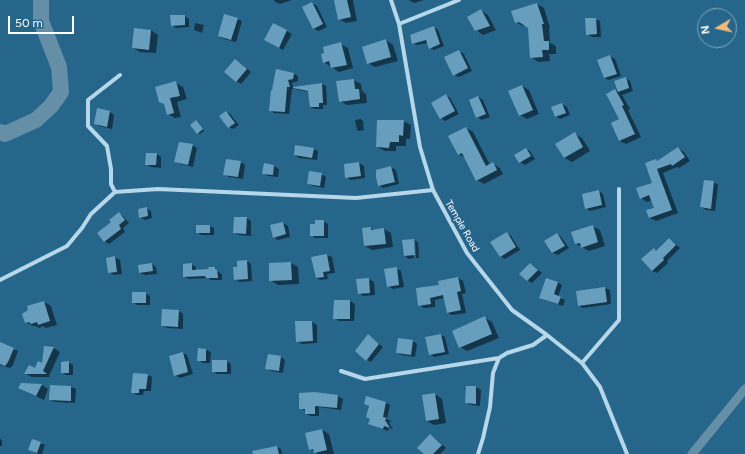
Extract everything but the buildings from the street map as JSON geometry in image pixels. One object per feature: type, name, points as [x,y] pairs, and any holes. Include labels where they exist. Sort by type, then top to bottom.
[{"type":"street","name":"Temple Road","points":[[391,0],[399,24],[420,147],[433,190],[467,253],[512,310],[582,363],[600,386],[627,454]]},
{"type":"street","points":[[399,24],[459,0]]},
{"type":"street","points":[[115,192],[111,184],[111,169],[107,146],[88,126],[88,100],[120,76]]},
{"type":"street","points":[[0,280],[67,246],[91,214],[115,192],[158,189],[356,198],[433,190]]},
{"type":"street","points":[[582,363],[619,320],[619,189]]},
{"type":"street","points":[[341,371],[365,379],[499,358],[507,353],[533,345],[547,335]]},
{"type":"street","points":[[478,454],[490,407],[493,372],[499,358]]},
{"type":"waterway","points":[[0,132],[5,134],[36,120],[51,106],[61,92],[59,67],[41,21],[41,0]]},
{"type":"waterway","points":[[692,454],[745,389]]}]
